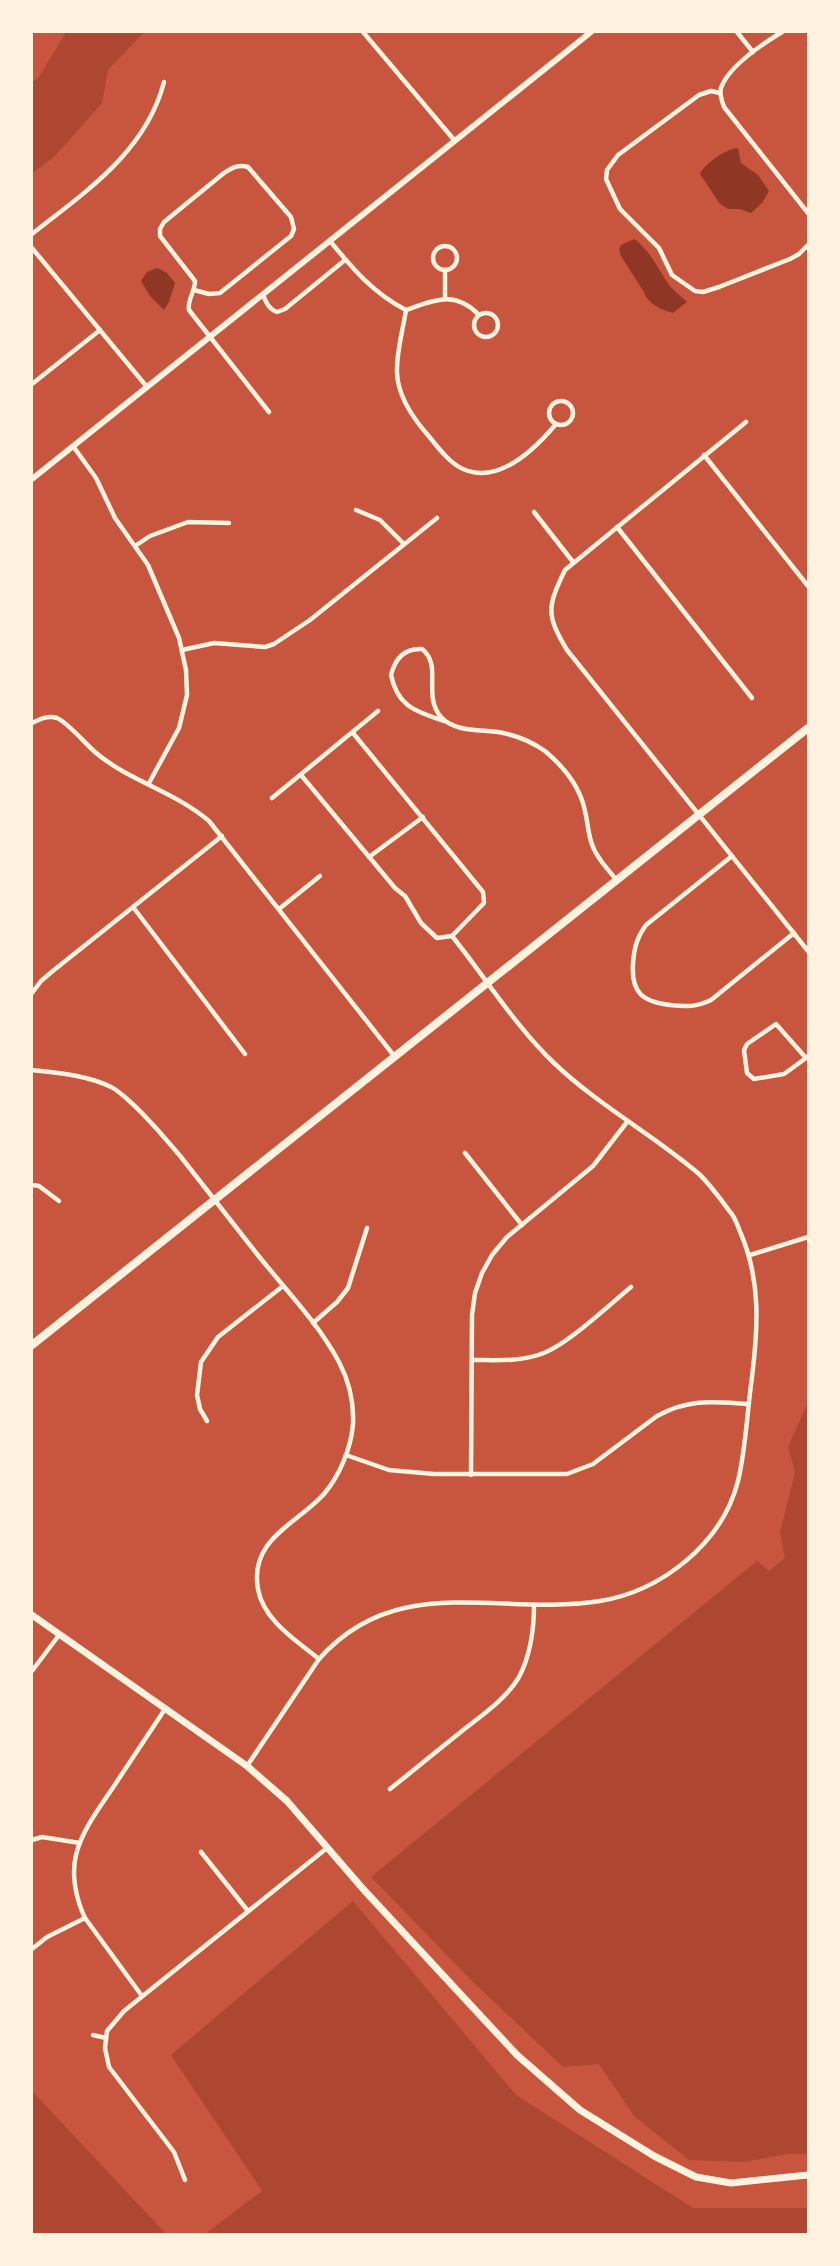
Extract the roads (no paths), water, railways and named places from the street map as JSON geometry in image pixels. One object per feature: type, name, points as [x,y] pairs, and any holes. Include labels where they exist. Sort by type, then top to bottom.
[{"type":"main road","points":[[32,1345],[808,728]]},
{"type":"main road","points":[[32,1614],[247,1766],[287,1801],[327,1848],[517,2055],[580,2109],[654,2156],[696,2177],[731,2183],[808,2175]]},
{"type":"street","points":[[363,32],[455,141]]},
{"type":"street","points":[[32,479],[591,32]]},
{"type":"street","points":[[737,32],[753,52]]},
{"type":"street","points":[[782,32],[753,52],[730,74],[721,86],[720,93],[724,107],[808,212]]},
{"type":"street","points":[[32,234],[110,170],[143,132],[158,104],[164,82]]},
{"type":"street","points":[[720,93],[711,91],[699,94],[627,147],[612,161],[606,179],[620,209],[659,248],[672,274],[694,291],[703,292],[790,259],[799,254],[808,244]]},
{"type":"street","points":[[194,290],[209,294],[220,292],[291,236],[294,229],[291,217],[248,167],[242,165],[224,173],[164,222],[160,236],[195,281],[188,305],[189,310],[269,412]]},
{"type":"street","points":[[330,242],[345,260],[387,300],[406,309],[445,298],[468,304],[479,315]]},
{"type":"street","points":[[446,246],[453,249],[457,257],[454,266],[445,270],[436,267],[433,256],[439,248],[446,246]]},
{"type":"street","points":[[32,248],[147,387]]},
{"type":"street","points":[[263,294],[272,310],[277,312],[285,309],[345,260]]},
{"type":"street","points":[[445,270],[445,298]]},
{"type":"street","points":[[406,309],[397,363],[400,389],[422,429],[455,464],[464,469],[482,473],[508,466],[535,448],[556,424]]},
{"type":"street","points":[[488,313],[496,320],[497,328],[490,336],[481,336],[475,330],[474,322],[479,315],[488,313]]},
{"type":"street","points":[[32,384],[100,330]]},
{"type":"street","points":[[564,402],[572,408],[572,417],[566,424],[556,424],[550,419],[549,411],[555,403],[564,402]]},
{"type":"street","points":[[746,422],[565,570],[551,598],[554,627],[567,650],[808,951]]},
{"type":"street","points":[[73,446],[96,478],[115,518],[135,546],[156,583],[182,650],[187,695],[178,728],[149,783]]},
{"type":"street","points":[[704,455],[808,586]]},
{"type":"street","points":[[356,510],[380,520],[404,544]]},
{"type":"street","points":[[534,512],[573,562]]},
{"type":"street","points":[[182,650],[214,643],[265,647],[274,644],[310,620],[437,518]]},
{"type":"street","points":[[135,546],[150,536],[188,522],[229,523]]},
{"type":"street","points":[[617,528],[752,698]]},
{"type":"street","points":[[447,722],[441,717],[433,702],[430,657],[422,650],[408,651],[393,666],[391,675],[396,691],[413,710],[421,715],[464,728],[501,733],[522,739],[537,746],[558,763],[571,778],[581,795],[595,852],[617,881]]},
{"type":"street","points":[[272,798],[378,711]]},
{"type":"street","points":[[32,723],[43,717],[63,720],[99,755],[192,806],[208,820],[395,1057]]},
{"type":"street","points":[[301,775],[395,888],[405,896],[421,922],[437,938],[452,936],[481,908],[485,897],[423,817],[353,733]]},
{"type":"street","points":[[369,857],[423,817]]},
{"type":"street","points":[[32,993],[41,981],[222,836]]},
{"type":"street","points":[[732,856],[646,925],[637,937],[632,980],[640,994],[653,1003],[683,1007],[698,1006],[711,999],[794,933]]},
{"type":"street","points":[[279,909],[320,876]]},
{"type":"street","points":[[133,907],[245,1054]]},
{"type":"street","points":[[247,1766],[319,1659],[354,1630],[385,1612],[411,1605],[439,1602],[534,1605],[600,1601],[623,1595],[657,1581],[689,1558],[714,1528],[735,1490],[742,1459],[758,1328],[756,1291],[750,1255],[733,1216],[699,1174],[592,1096],[553,1062],[452,936]]},
{"type":"street","points":[[776,1024],[807,1057],[784,1074],[754,1079],[747,1073],[744,1050],[747,1044],[776,1024]]},
{"type":"street","points":[[32,1070],[68,1074],[112,1087],[148,1117],[313,1323],[340,1364],[349,1386],[353,1425],[346,1455],[337,1476],[322,1496],[273,1537],[266,1548],[258,1573],[258,1589],[264,1607],[277,1624],[319,1659]]},
{"type":"street","points":[[471,1475],[472,1315],[475,1293],[483,1269],[507,1237],[593,1166],[627,1122]]},
{"type":"street","points":[[465,1154],[522,1225]]},
{"type":"street","points":[[32,1185],[39,1186],[59,1201]]},
{"type":"street","points":[[313,1323],[337,1302],[348,1288],[367,1228]]},
{"type":"street","points":[[750,1255],[808,1237]]},
{"type":"street","points":[[207,1421],[200,1409],[197,1395],[201,1362],[218,1337],[283,1286]]},
{"type":"street","points":[[472,1360],[512,1360],[542,1354],[562,1343],[631,1287]]},
{"type":"street","points":[[346,1455],[389,1470],[471,1475],[567,1474],[593,1464],[657,1416],[673,1408],[696,1401],[748,1404]]},
{"type":"street","points":[[390,1789],[492,1707],[508,1691],[518,1678],[529,1654],[534,1629],[534,1605]]},
{"type":"street","points":[[32,1671],[59,1635]]},
{"type":"street","points":[[142,1996],[85,1918],[80,1907],[75,1882],[76,1856],[95,1814],[165,1709]]},
{"type":"street","points":[[32,1840],[42,1837],[80,1843]]},
{"type":"street","points":[[184,2180],[174,2152],[109,2067],[105,2048],[107,2031],[124,2011],[142,1996],[327,1848]]},
{"type":"street","points":[[201,1852],[248,1911]]},
{"type":"street","points":[[32,1949],[47,1937],[85,1918]]},
{"type":"street","points":[[93,2035],[106,2038]]}]
